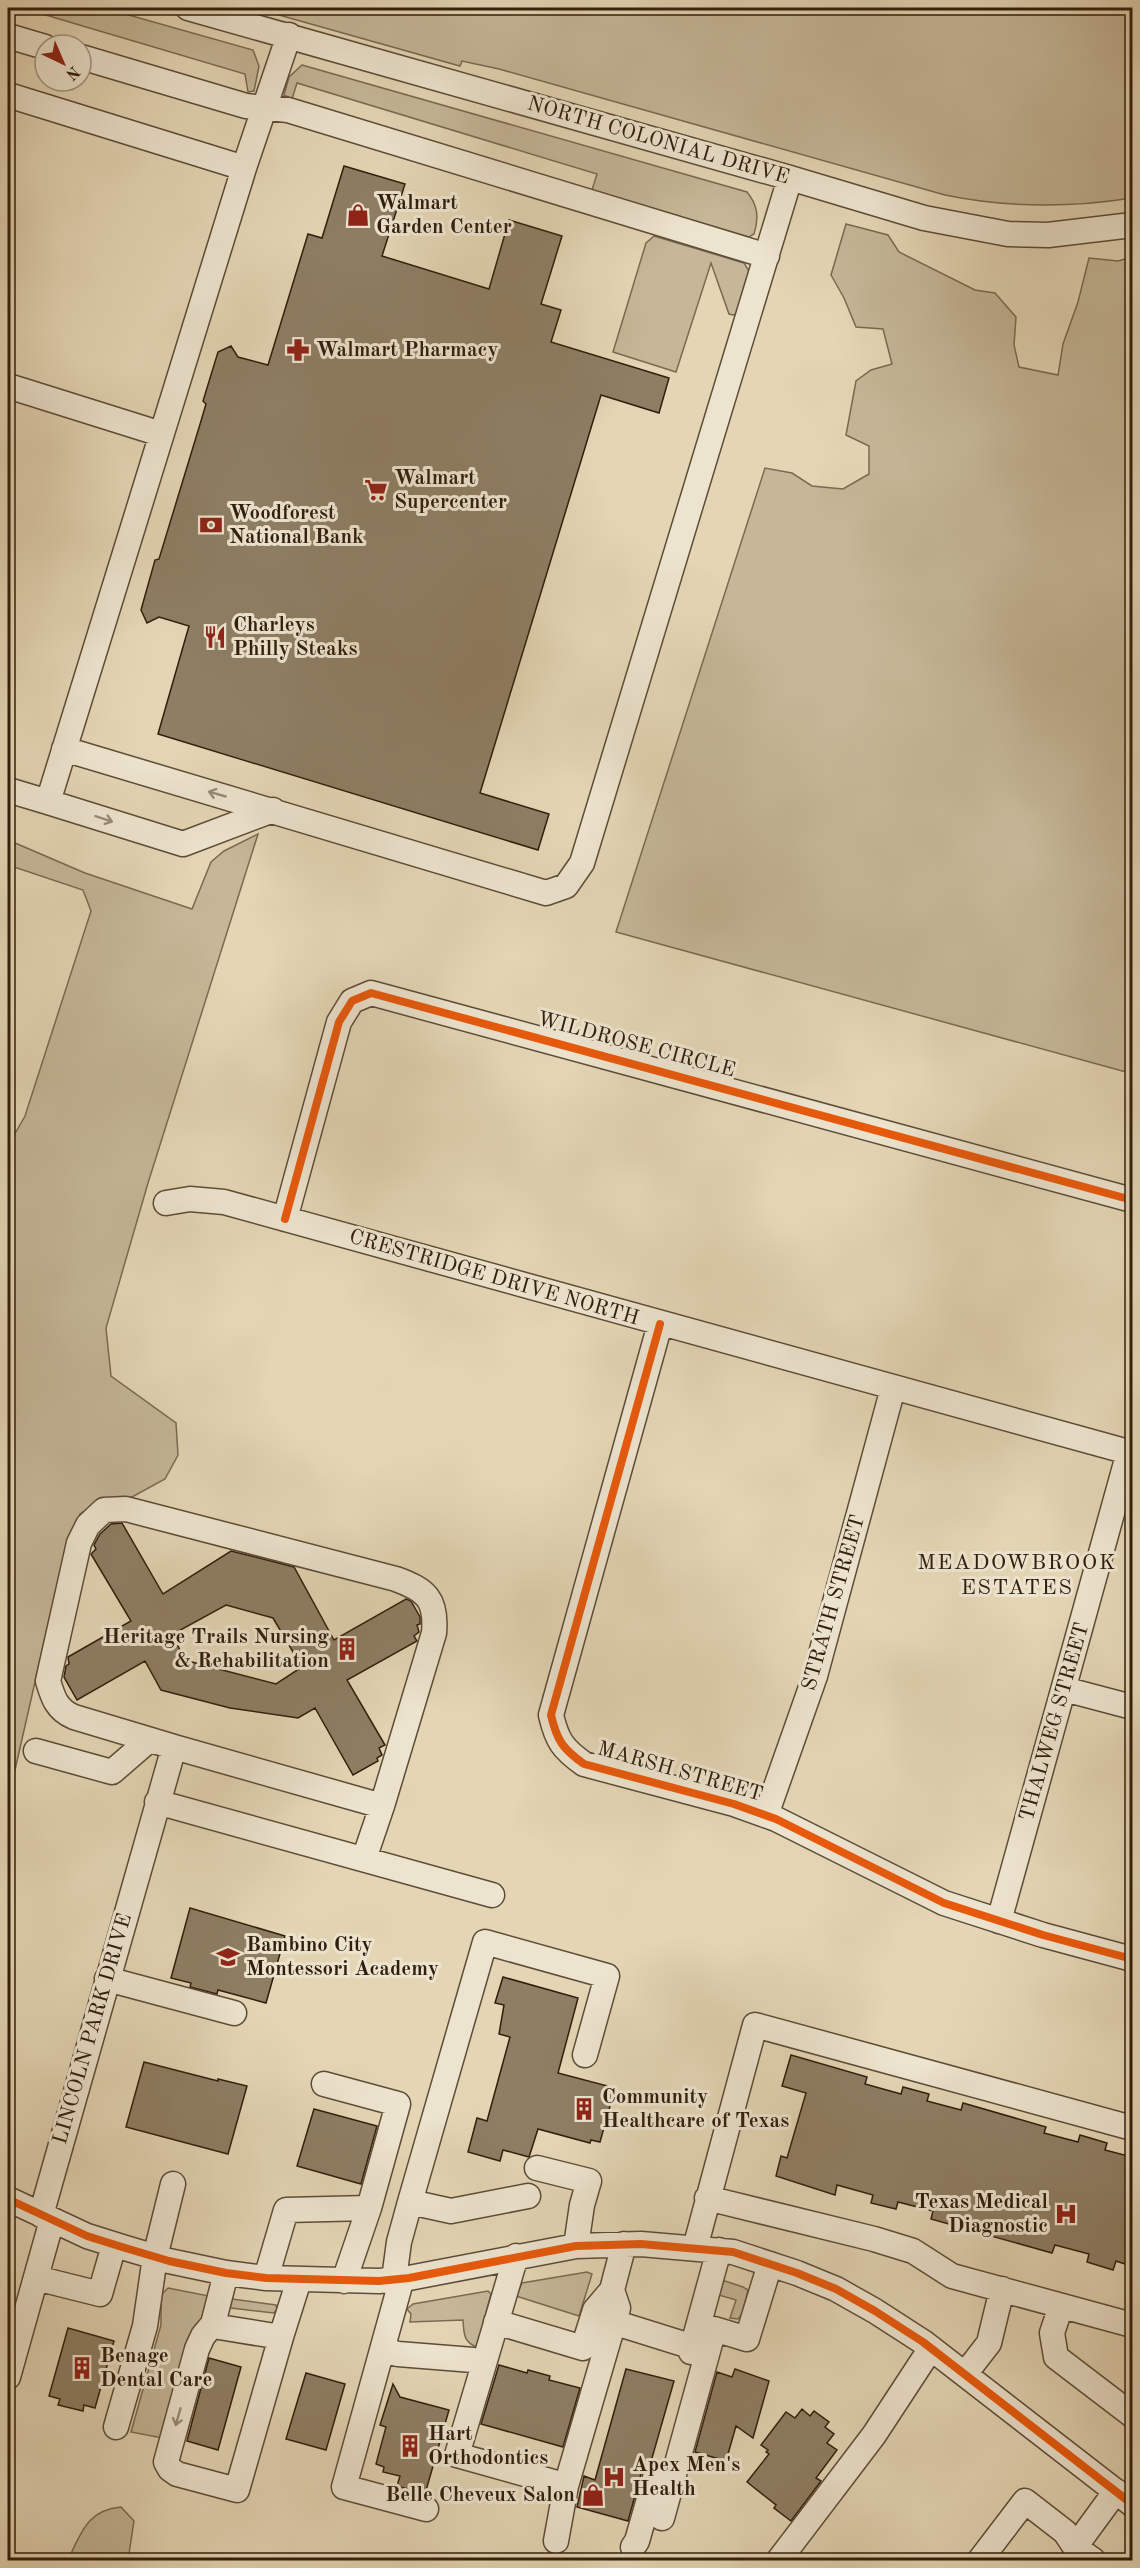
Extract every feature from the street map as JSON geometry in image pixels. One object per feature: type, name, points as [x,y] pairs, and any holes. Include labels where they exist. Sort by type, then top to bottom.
[{"type":"street","name":"NORTH COLONIAL DRIVE","points":[[188,8],[924,218],[1008,234],[1048,235],[1132,225]]},
{"type":"street","points":[[48,802],[244,168],[289,35]]},
{"type":"street","points":[[8,36],[33,43]]},
{"type":"street","points":[[93,61],[246,106],[288,110],[767,256]]},
{"type":"street","points":[[8,95],[244,168]]},
{"type":"street","points":[[64,749],[546,893],[566,886],[582,863],[790,178]]},
{"type":"street","points":[[8,386],[162,434]]},
{"type":"street","points":[[8,790],[183,844],[273,810]]},
{"type":"street","name":"WILDROSE CIRCLE","points":[[285,1219],[339,1022],[352,1001],[371,993],[1132,1200]]},
{"type":"street","name":"CRESTRIDGE DRIVE NORTH","points":[[166,1203],[190,1199],[224,1202],[1131,1453]]},
{"type":"street","name":"MARSH STREET","points":[[660,1324],[551,1715],[556,1736],[568,1752],[584,1764],[734,1804],[766,1815],[944,1903],[1132,1959]]},
{"type":"street","name":"STRATH STREET","points":[[766,1815],[815,1676],[893,1388]]},
{"type":"street","name":"THALWEG STREET","points":[[999,1921],[1131,1453]]},
{"type":"street","points":[[364,1859],[381,1806],[434,1633],[435,1615],[430,1599],[417,1587],[396,1579],[126,1509],[104,1510],[88,1525],[79,1543],[48,1681],[52,1697],[62,1712],[149,1740],[381,1806]]},
{"type":"street","points":[[1064,1689],[1132,1707]]},
{"type":"street","points":[[36,1751],[112,1772],[149,1740]]},
{"type":"street","name":"LINCOLN PARK DRIVE","points":[[8,2377],[36,2278],[46,2217],[108,1979],[174,1747]]},
{"type":"street","points":[[157,1802],[492,1895]]},
{"type":"street","points":[[426,2509],[344,2487],[382,2350],[398,2279],[399,2242],[485,1942],[607,1976],[585,2055]]},
{"type":"street","points":[[108,1979],[234,2013]]},
{"type":"street","points":[[695,2248],[755,2025],[1132,2128]]},
{"type":"street","points":[[324,2084],[398,2104],[369,2208],[344,2281]]},
{"type":"street","points":[[537,2168],[589,2181],[582,2205],[576,2246]]},
{"type":"street","points":[[116,2427],[145,2326],[154,2257],[173,2184]]},
{"type":"street","points":[[410,2202],[452,2211],[528,2196]]},
{"type":"street","points":[[707,2198],[912,2251],[952,2276],[1132,2325]]},
{"type":"street","points":[[8,2199],[46,2217],[154,2257],[226,2273],[266,2278],[344,2281],[398,2279],[576,2246],[624,2244],[719,2250],[770,2264],[836,2289],[931,2348],[1124,2497],[1084,2554],[1065,2532],[1025,2500],[980,2560]]},
{"type":"street","points":[[266,2278],[286,2210],[369,2208]]},
{"type":"street","points":[[36,2278],[100,2294],[114,2244]]},
{"type":"street","points":[[496,2322],[584,2348],[595,2310],[612,2290],[624,2244]]},
{"type":"street","points":[[633,2547],[637,2541],[719,2250]]},
{"type":"street","points":[[516,2256],[458,2455],[557,2483]]},
{"type":"street","points":[[662,2518],[714,2329],[747,2339],[770,2264]]},
{"type":"street","points":[[226,2273],[213,2324],[202,2336],[197,2349],[166,2462],[177,2474],[237,2490],[299,2280]]},
{"type":"street","points":[[965,2374],[988,2343],[1002,2289]]},
{"type":"street","points":[[556,2541],[566,2486],[618,2308],[612,2290]]},
{"type":"street","points":[[1061,2306],[1052,2333],[1056,2357],[1132,2415]]},
{"type":"street","points":[[613,2322],[693,2347]]},
{"type":"street","points":[[213,2324],[219,2327],[281,2337]]},
{"type":"street","points":[[779,2560],[874,2435],[931,2348]]},
{"type":"street","points":[[382,2350],[398,2354],[473,2360]]},
{"type":"shaded area","points":[[22,8],[104,8],[253,50],[259,66],[254,91],[248,92],[245,74]]},
{"type":"shaded area","points":[[254,8],[1132,8],[1132,153],[1126,157],[1132,158],[1132,198],[1085,204],[1038,205],[992,202],[945,195],[499,69],[462,61],[460,66]]},
{"type":"shaded area","points":[[302,65],[747,192],[756,212],[757,223],[754,234],[749,237],[592,190],[597,174],[297,83],[292,99],[284,95],[289,77]]},
{"type":"shaded area","points":[[846,224],[888,235],[899,252],[975,290],[995,293],[1016,317],[1014,345],[1019,367],[1058,375],[1063,344],[1078,302],[1089,258],[1118,261],[1132,257],[1132,1000],[1126,1072],[616,932],[765,468],[792,473],[812,486],[843,489],[869,474],[869,446],[846,435],[856,381],[871,370],[892,364],[883,329],[856,327],[831,275]]},
{"type":"shaded area","points":[[654,236],[744,263],[749,271],[736,314],[733,315],[729,314],[711,263],[676,372],[613,352],[646,243]]},
{"type":"shaded area","points":[[258,834],[148,1183],[106,1328],[111,1376],[176,1423],[178,1455],[165,1479],[132,1497],[105,1498],[80,1514],[58,1581],[15,1770],[8,1774],[8,1146],[25,1116],[91,911],[83,890],[8,865],[8,840],[85,873],[192,909],[211,862],[224,851]]},
{"type":"shaded area","points":[[587,2272],[592,2274],[579,2316],[516,2296],[522,2283]]},
{"type":"shaded area","points":[[725,2281],[748,2290],[742,2315],[738,2319],[730,2318],[736,2300],[719,2295],[720,2283]]},
{"type":"shaded area","points":[[168,2288],[209,2296],[167,2439],[131,2432],[161,2325],[161,2295]]},
{"type":"shaded area","points":[[488,2291],[491,2294],[477,2347],[467,2340],[463,2320],[410,2322],[411,2314],[407,2309],[413,2304]]},
{"type":"shaded area","points":[[232,2299],[276,2305],[277,2309],[274,2313],[231,2308],[229,2307]]},
{"type":"shaded area","points":[[121,2507],[134,2521],[128,2560],[68,2560],[82,2532],[93,2518],[109,2509]]},
{"type":"building","name":"Walmart Supercenter","points":[[344,166],[405,184],[382,256],[489,289],[509,220],[562,236],[541,304],[561,310],[551,342],[669,378],[659,413],[601,395],[480,793],[549,814],[538,850],[158,734],[189,626],[159,617],[147,623],[141,610],[201,421],[206,404],[203,401],[218,352],[231,346],[238,357],[268,365],[308,234],[322,238]]},
{"type":"building","name":"Heritage Trails Nursing & Rehabilitation","points":[[122,1523],[163,1594],[231,1551],[294,1567],[334,1640],[406,1599],[411,1601],[420,1617],[420,1624],[417,1625],[419,1632],[414,1636],[417,1641],[347,1680],[385,1745],[379,1748],[382,1755],[377,1758],[378,1761],[353,1775],[315,1708],[298,1718],[230,1708],[161,1690],[145,1661],[77,1700],[64,1677],[66,1666],[69,1664],[68,1657],[131,1621],[91,1554],[96,1549],[94,1545],[100,1534],[111,1524]],"holes":[[[226,1605],[273,1618],[302,1667],[276,1684],[184,1660],[173,1634]]]},
{"type":"building","name":"Bambino City Montessori Academy","points":[[190,1908],[285,1936],[266,2003],[218,1990],[217,1994],[190,1987],[191,1983],[171,1978]]},
{"type":"building","points":[[503,1977],[578,1998],[558,2073],[615,2088],[600,2142],[591,2140],[590,2143],[538,2129],[529,2157],[503,2150],[500,2161],[468,2152],[477,2118],[487,2121],[510,2037],[499,2034],[504,2005],[495,2003]]},
{"type":"building","points":[[791,2055],[867,2077],[865,2084],[901,2094],[903,2087],[929,2094],[927,2101],[961,2110],[963,2103],[1046,2127],[1044,2133],[1078,2142],[1080,2135],[1107,2143],[1105,2150],[1132,2157],[1132,2249],[1128,2265],[1116,2261],[1113,2270],[1087,2262],[1089,2254],[1055,2245],[1052,2253],[931,2219],[933,2211],[898,2202],[896,2209],[871,2203],[873,2195],[837,2185],[835,2195],[776,2176],[781,2156],[787,2158],[806,2093],[782,2086]]},
{"type":"building","points":[[144,2062],[247,2086],[228,2154],[126,2127]]},
{"type":"building","points":[[314,2109],[377,2126],[361,2184],[297,2166]]},
{"type":"building","name":"Benage Dental Care","points":[[68,2328],[114,2341],[95,2408],[84,2405],[83,2411],[58,2405],[60,2399],[49,2396]]},
{"type":"building","points":[[209,2358],[241,2367],[218,2450],[187,2441]]},
{"type":"building","points":[[499,2365],[527,2373],[528,2370],[550,2376],[549,2380],[580,2388],[563,2447],[481,2424]]},
{"type":"building","points":[[626,2369],[674,2381],[650,2465],[641,2474],[628,2521],[577,2507],[584,2476],[595,2480]]},
{"type":"building","points":[[735,2369],[769,2381],[753,2438],[736,2426],[726,2461],[695,2452],[717,2372],[732,2377]]},
{"type":"building","points":[[306,2373],[345,2384],[326,2450],[286,2439]]},
{"type":"building","name":"Hart Orthodontics","points":[[393,2384],[400,2397],[449,2410],[425,2494],[397,2486],[400,2476],[383,2472],[384,2467],[376,2464],[386,2427],[380,2425]]},
{"type":"building","points":[[802,2409],[810,2416],[814,2411],[829,2422],[825,2427],[834,2434],[827,2443],[837,2450],[816,2478],[821,2481],[791,2521],[774,2508],[776,2505],[747,2482],[769,2454],[766,2452],[768,2450],[761,2445],[786,2412],[795,2418]]},
{"type":"cycle path","points":[[285,1219],[339,1022],[352,1001],[371,993],[1132,1200]]},
{"type":"cycle path","points":[[660,1324],[551,1715],[562,1744],[584,1764],[734,1804],[776,1819],[944,1903],[1043,1935],[1132,1959]]},
{"type":"cycle path","points":[[8,2199],[87,2236],[122,2247],[169,2261],[226,2273],[266,2278],[379,2281],[409,2278],[576,2246],[641,2244],[733,2252],[797,2273],[836,2289],[875,2311],[923,2342],[1132,2504]]},
{"type":"place","name":"Walmart Garden Center","points":[[358,215]]},
{"type":"place","name":"Walmart Pharmacy","points":[[298,350]]},
{"type":"place","name":"Walmart Supercenter","points":[[376,490]]},
{"type":"place","name":"Woodforest National Bank","points":[[211,525]]},
{"type":"place","name":"Charleys Philly Steaks","points":[[215,637]]},
{"type":"place","name":"Heritage Trails Nursing & Rehabilitation","points":[[347,1649]]},
{"type":"place","name":"Bambino City Montessori Academy","points":[[228,1957]]},
{"type":"place","name":"Community Healthcare of Texas","points":[[584,2109]]},
{"type":"place","name":"Texas Medical Diagnostic","points":[[1066,2214]]},
{"type":"place","name":"Benage Dental Care","points":[[82,2368]]},
{"type":"place","name":"Hart Orthodontics","points":[[410,2446]]},
{"type":"place","name":"Apex Men's Health","points":[[614,2477]]},
{"type":"place","name":"Belle Cheveux Salon","points":[[593,2495]]},
{"type":"district","name":"MEADOWBROOK ESTATES","points":[[1017,1576]]}]
